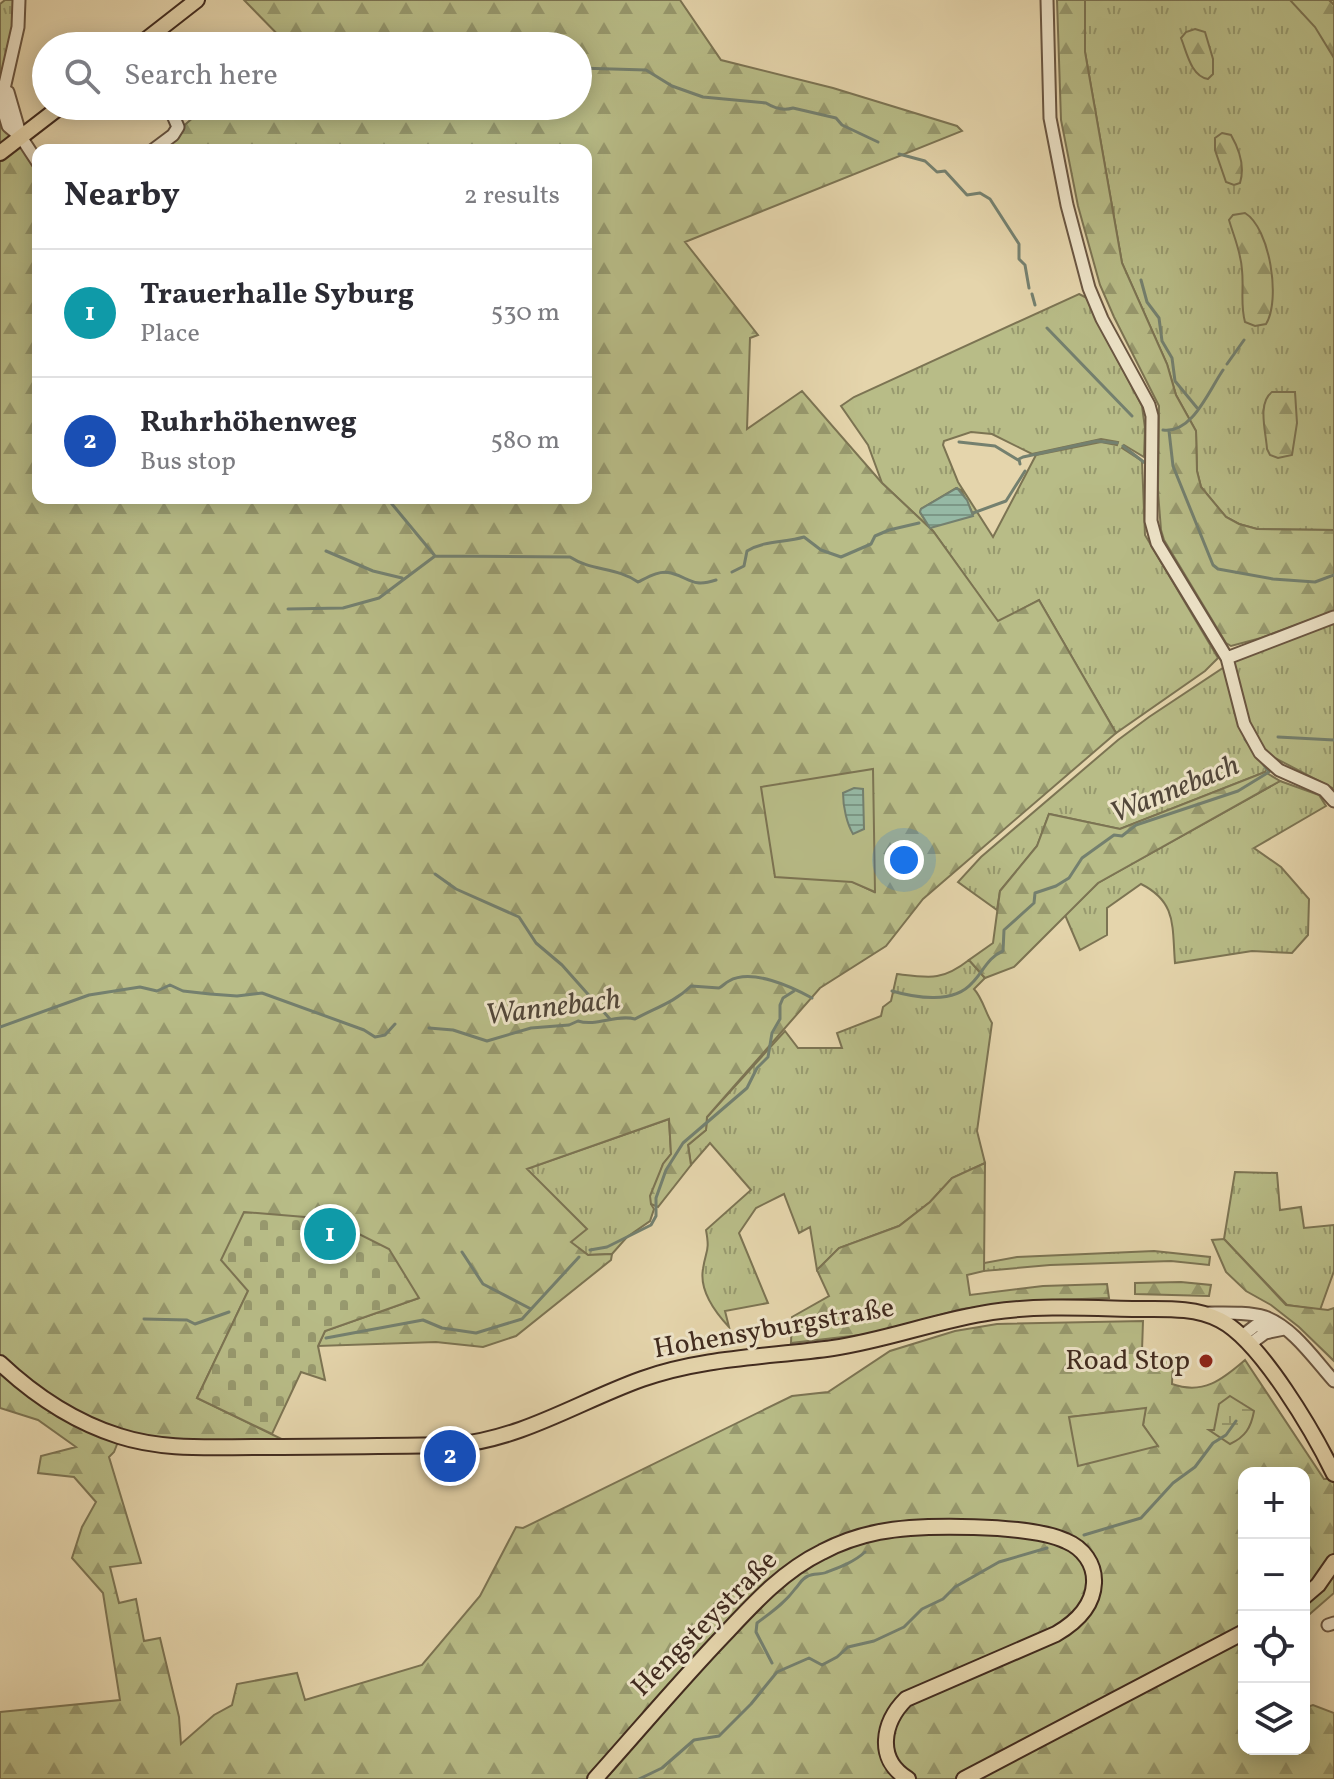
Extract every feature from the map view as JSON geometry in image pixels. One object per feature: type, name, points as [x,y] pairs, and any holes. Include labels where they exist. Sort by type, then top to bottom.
[{"type":"main road","points":[[156,32],[197,0]]},
{"type":"main road","points":[[0,153],[43,120]]},
{"type":"main road","name":"Hohensyburgstraße","points":[[0,1363],[26,1386],[69,1414],[120,1436],[144,1442],[204,1448],[455,1445],[519,1433],[641,1380],[719,1360],[846,1345],[993,1312],[1078,1308],[1174,1309],[1201,1313],[1219,1320],[1246,1340],[1308,1427],[1334,1474]]},
{"type":"main road","name":"Hengsteystraße","points":[[595,1779],[763,1594],[786,1574],[830,1548],[877,1532],[925,1527],[1037,1534],[1063,1539],[1076,1547],[1088,1558],[1094,1577],[1092,1598],[1075,1621],[1056,1634],[919,1692],[897,1707],[886,1728],[887,1753],[899,1774],[908,1779]]},
{"type":"main road","points":[[1310,1592],[1334,1562]]},
{"type":"main road","points":[[964,1779],[1238,1635]]},
{"type":"street","points":[[19,0],[18,27],[1,102],[8,126],[21,137],[32,154]]},
{"type":"street","points":[[1047,0],[1052,143],[1089,288],[1152,416],[1150,491],[1153,532],[1227,658],[1244,724],[1260,753],[1279,770],[1324,790],[1334,801]]},
{"type":"street","points":[[161,144],[173,135],[178,127],[176,120]]},
{"type":"street","points":[[1227,658],[1334,617]]},
{"type":"street","points":[[1201,1313],[1265,1317],[1280,1326],[1334,1381]]},
{"type":"street","points":[[1246,1340],[1260,1324],[1280,1326]]},
{"type":"green space","points":[[5,0],[19,0],[6,78],[21,137],[0,153],[0,4]]},
{"type":"green space","points":[[244,0],[680,0],[721,60],[833,88],[957,126],[962,131],[685,242],[758,335],[750,338],[747,429],[802,391],[882,483],[933,531],[998,621],[1039,600],[1116,733],[923,899],[886,946],[820,988],[707,1117],[706,1130],[688,1145],[691,1165],[658,1207],[651,1204],[650,1196],[663,1164],[671,1154],[669,1119],[527,1169],[587,1229],[571,1242],[588,1255],[612,1254],[611,1260],[516,1336],[483,1347],[436,1342],[318,1346],[325,1331],[419,1298],[248,1291],[197,1398],[298,1447],[120,1437],[109,1457],[141,1563],[110,1567],[119,1603],[136,1599],[144,1641],[160,1638],[179,1717],[181,1744],[214,1715],[232,1705],[237,1684],[297,1673],[305,1700],[422,1665],[480,1596],[516,1527],[523,1528],[792,1396],[828,1392],[890,1351],[955,1331],[997,1324],[1143,1321],[1142,1351],[1149,1358],[1173,1359],[1172,1384],[1203,1387],[1228,1374],[1245,1360],[1324,1479],[1334,1479],[1334,1593],[1310,1614],[1310,1467],[1238,1467],[1238,1755],[1310,1755],[1310,1706],[1313,1705],[1334,1713],[1334,1779],[0,1779],[0,1712],[120,1700],[103,1593],[72,1558],[82,1527],[96,1502],[74,1477],[38,1473],[41,1456],[76,1447],[38,1420],[0,1408],[0,153],[21,137],[32,154],[32,504],[592,504],[592,144],[163,144],[190,120],[592,120],[592,32],[275,32]],"holes":[[[872,769],[874,892],[853,882]],[[1145,1409],[1143,1425],[1157,1446],[1069,1417]]]},
{"type":"green space","points":[[1057,0],[1085,0],[1085,52],[1122,263],[1167,364],[1176,395],[1196,431],[1197,471],[1201,487],[1226,517],[1239,524],[1257,529],[1334,530],[1334,611],[1231,646],[1226,643],[1164,540],[1158,492],[1159,406],[1100,285],[1078,206],[1061,120]]},
{"type":"green space","points":[[1085,0],[1334,0],[1334,530],[1257,529],[1239,524],[1226,517],[1201,487],[1197,471],[1196,431],[1176,395],[1167,364],[1122,263],[1085,52]]},
{"type":"green space","points":[[1290,0],[1329,0],[1334,5],[1334,58],[1315,27]]},
{"type":"green space","points":[[1195,29],[1205,32],[1213,59],[1213,74],[1208,79],[1194,69],[1181,38]]},
{"type":"green space","points":[[1222,133],[1231,135],[1240,158],[1240,183],[1234,185],[1226,182],[1215,150],[1215,138]]},
{"type":"green space","points":[[1245,213],[1261,233],[1273,282],[1273,299],[1266,324],[1255,326],[1245,322],[1241,263],[1229,220],[1233,215]]},
{"type":"green space","points":[[1079,294],[1087,298],[1142,406],[1144,457],[1124,445],[1122,448],[1142,461],[1145,535],[1218,658],[1205,671],[1116,733],[1039,600],[998,622],[933,531],[882,483],[868,445],[841,406],[854,397]],"holes":[[[971,432],[992,434],[1032,454],[1101,439],[1118,442],[1117,445],[1101,442],[1036,455],[993,537],[958,482],[943,445],[944,441]],[[956,488],[961,490],[973,514],[928,525],[921,509]]]},
{"type":"green space","points":[[1272,392],[1295,392],[1297,423],[1292,455],[1278,458],[1270,455],[1267,449],[1264,426],[1265,403]]},
{"type":"green space","points":[[1334,621],[1334,789],[1275,758],[1265,772],[1120,829],[1049,814],[1037,846],[1000,891],[997,910],[958,882],[981,857],[1149,717],[1241,656]]},
{"type":"green space","points":[[873,769],[875,892],[852,882],[775,877],[761,787]]},
{"type":"green space","points":[[1265,772],[1280,781],[1098,883],[1014,967],[985,978],[969,960],[993,943],[1000,891],[1037,846],[1049,814],[1120,829]]},
{"type":"green space","points":[[1280,781],[1319,795],[1326,806],[1254,848],[1281,867],[1309,899],[1308,935],[1292,953],[1252,951],[1175,963],[1167,907],[1153,891],[1141,884],[1107,908],[1107,935],[1080,950],[1065,915],[1098,883]]},
{"type":"green space","points":[[969,960],[985,978],[974,989],[992,1023],[977,1131],[985,1163],[952,1178],[930,1202],[899,1226],[839,1248],[817,1270],[810,1227],[799,1233],[784,1194],[756,1208],[739,1233],[768,1303],[725,1311],[729,1327],[714,1308],[703,1285],[708,1247],[706,1230],[751,1190],[710,1143],[691,1165],[688,1145],[706,1130],[707,1117],[785,1031],[798,1048],[842,1048],[837,1033],[881,1016],[883,1007],[891,1001],[897,974],[943,975]]},
{"type":"green space","points":[[669,1119],[671,1154],[663,1164],[651,1204],[654,1209],[650,1221],[627,1237],[612,1254],[588,1255],[570,1242],[586,1229],[526,1169]]},
{"type":"green space","points":[[985,1163],[984,1271],[967,1275],[970,1295],[1043,1286],[1107,1284],[1109,1298],[1028,1301],[962,1309],[869,1334],[791,1343],[792,1317],[829,1296],[817,1270],[839,1248],[899,1226],[930,1202],[952,1178]]},
{"type":"green space","points":[[1235,1172],[1277,1173],[1280,1210],[1301,1207],[1304,1228],[1334,1225],[1334,1271],[1320,1310],[1287,1305],[1224,1239]]},
{"type":"green space","points":[[244,1212],[329,1219],[389,1249],[419,1298],[325,1331],[318,1346],[325,1380],[301,1372],[272,1434],[197,1398],[248,1291],[221,1260]]},
{"type":"green space","points":[[1224,1239],[1286,1305],[1334,1308],[1334,1361],[1299,1327],[1271,1305],[1246,1291],[1226,1272],[1212,1240]]},
{"type":"green space","points":[[1154,1251],[1210,1257],[1209,1265],[1171,1261],[1050,1265],[984,1271],[984,1263],[1017,1257]]},
{"type":"green space","points":[[1135,1283],[1211,1285],[1209,1296],[1135,1294]]},
{"type":"green space","points":[[1230,1396],[1254,1411],[1246,1431],[1230,1444],[1209,1430],[1214,1430],[1219,1404]]},
{"type":"green space","points":[[1146,1408],[1143,1425],[1158,1446],[1078,1466],[1069,1417]]},
{"type":"shaded area","points":[[957,488],[967,500],[973,516],[930,528],[921,509]]},
{"type":"shaded area","points":[[854,788],[863,789],[864,829],[853,834],[843,793]]},
{"type":"waterway","points":[[592,68],[646,70],[672,86],[703,97],[766,103],[836,118],[842,125],[878,142]]},
{"type":"waterway","points":[[899,154],[925,161],[937,172],[945,171],[967,195],[980,193],[990,199],[1019,244],[1019,259],[1025,265],[1029,288]]},
{"type":"waterway","points":[[1141,280],[1147,302],[1159,318],[1162,341],[1172,358],[1175,381],[1198,409]]},
{"type":"waterway","points":[[1032,294],[1035,305]]},
{"type":"waterway","points":[[1047,328],[1132,416]]},
{"type":"waterway","points":[[1227,364],[1244,340]]},
{"type":"waterway","points":[[1163,430],[1173,429],[1191,419],[1223,370]]},
{"type":"waterway","points":[[1169,431],[1173,466],[1213,565],[1218,569],[1273,579],[1315,582],[1334,575]]},
{"type":"waterway","points":[[1020,464],[1019,459],[1023,457],[1097,441],[1117,443]]},
{"type":"waterway","points":[[959,442],[995,446],[1018,460]]},
{"type":"waterway","points":[[1123,446],[1145,463]]},
{"type":"waterway","points":[[973,513],[1006,501],[1025,471]]},
{"type":"waterway","points":[[392,504],[435,556]]},
{"type":"waterway","points":[[732,572],[744,566],[747,551],[761,545],[804,537],[821,550],[841,557],[871,544],[875,536],[919,523]]},
{"type":"waterway","points":[[326,551],[373,571],[402,578]]},
{"type":"waterway","points":[[435,556],[570,557],[638,582],[662,572],[696,583],[716,580]]},
{"type":"waterway","points":[[288,609],[343,608],[379,598],[435,556]]},
{"type":"waterway","name":"Wannebach","points":[[1278,737],[1334,740]]},
{"type":"waterway","name":"Wannebach","points":[[892,991],[934,998],[964,990],[1003,951],[1004,930],[1034,903],[1035,893],[1069,878],[1082,858],[1114,835],[1122,836],[1136,825],[1238,791],[1269,772],[1245,739]]},
{"type":"waterway","points":[[435,874],[456,889],[519,917],[536,943],[562,965],[610,1019]]},
{"type":"waterway","name":"Wannebach","points":[[429,1028],[453,1030],[487,1041],[531,1028],[569,1025],[578,1021],[592,1023],[635,1019],[672,1001],[691,986],[719,988],[729,981],[749,977],[772,980],[812,998]]},
{"type":"waterway","name":"Wannebach","points":[[0,1027],[89,995],[140,987],[157,991],[170,985],[183,991],[210,994],[237,996],[262,993],[364,1030],[375,1037],[385,1035],[395,1024]]},
{"type":"waterway","points":[[590,1250],[607,1247],[651,1225],[656,1216],[656,1198],[666,1170],[683,1143],[747,1088],[757,1068],[768,1057],[783,998],[794,991]]},
{"type":"waterway","points":[[462,1252],[483,1284],[531,1309]]},
{"type":"waterway","points":[[326,1338],[423,1320],[442,1328],[476,1333],[522,1319],[579,1257]]},
{"type":"waterway","points":[[144,1319],[187,1320],[195,1324],[229,1312]]},
{"type":"waterway","points":[[1084,1535],[1141,1518],[1173,1483],[1195,1467],[1213,1443],[1226,1435],[1236,1421]]},
{"type":"waterway","points":[[639,1779],[662,1768],[694,1740],[719,1736],[777,1672],[809,1658],[822,1665],[848,1647],[874,1641],[904,1627],[922,1609],[943,1599],[955,1587],[999,1562],[1047,1548]]},
{"type":"waterway","points":[[772,1663],[756,1632],[757,1623],[782,1603],[806,1577],[842,1566],[865,1552]]},
{"type":"place","name":"Trauerhalle Syburg","points":[[330,1234]]},
{"type":"place","name":"Road Stop","points":[[1206,1361]]},
{"type":"place","name":"Ruhrhöhenweg","points":[[450,1456]]}]
